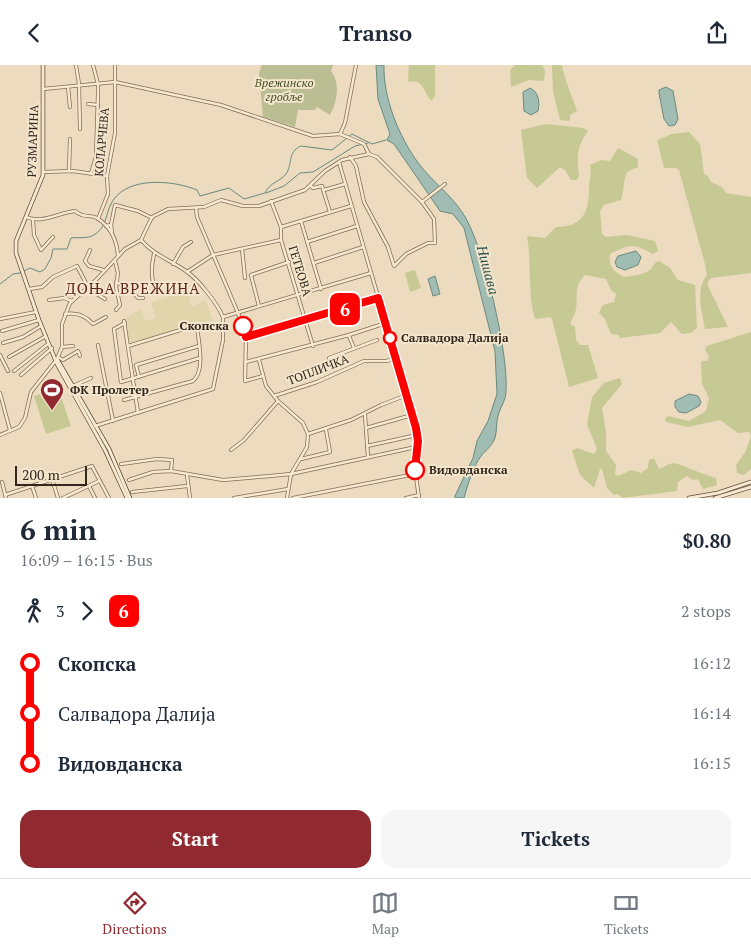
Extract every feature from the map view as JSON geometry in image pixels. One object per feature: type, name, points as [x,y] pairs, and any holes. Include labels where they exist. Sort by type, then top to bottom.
[{"type":"main road","name":"РУЗМАРИНА","points":[[43,65],[43,172],[16,241],[16,253],[39,321],[57,358]]},
{"type":"main road","points":[[57,358],[117,466],[129,498]]},
{"type":"main road","points":[[57,358],[129,498]]},
{"type":"main road","points":[[689,498],[718,493],[751,482]]},
{"type":"main road","points":[[716,498],[751,487]]},
{"type":"street","points":[[76,65],[79,84],[80,129]]},
{"type":"street","points":[[91,173],[96,157],[98,105],[98,84],[93,65]]},
{"type":"street","name":"КОЛАРЧЕВА","points":[[98,219],[108,194],[107,175],[114,133],[115,65]]},
{"type":"street","points":[[340,134],[345,123],[356,65]]},
{"type":"street","points":[[43,89],[115,82],[221,105],[313,136],[340,134],[365,144],[369,154]]},
{"type":"street","points":[[68,87],[70,107]]},
{"type":"street","points":[[88,104],[98,105]]},
{"type":"street","points":[[68,171],[70,139]]},
{"type":"street","points":[[0,435],[19,427],[25,418],[31,392],[57,358],[62,347],[65,314],[72,301],[118,256],[141,240],[152,218],[168,209],[196,208],[221,200],[251,207],[298,194],[311,186],[325,171],[339,163],[350,157],[369,154],[377,157],[422,202],[434,219],[435,243],[428,243],[406,254],[396,266],[392,265],[388,247],[364,202],[356,166],[350,157]]},
{"type":"street","points":[[339,163],[417,435],[416,474],[419,497],[406,498]]},
{"type":"street","points":[[43,172],[68,171],[107,175]]},
{"type":"street","points":[[324,190],[345,183]]},
{"type":"street","points":[[422,202],[445,184]]},
{"type":"street","points":[[311,186],[312,188],[322,186],[330,212]]},
{"type":"street","name":"ГЕТЕОВА","points":[[271,201],[281,227],[282,240],[313,345]]},
{"type":"street","points":[[118,256],[111,225],[115,205],[138,211],[152,218]]},
{"type":"street","points":[[281,227],[351,206]]},
{"type":"street","points":[[196,208],[196,217],[238,313],[246,337],[245,381],[263,376]]},
{"type":"street","points":[[26,217],[33,220],[74,211],[82,217],[98,219],[112,231]]},
{"type":"street","points":[[33,220],[34,235],[41,250],[53,237]]},
{"type":"street","points":[[301,221],[321,289]]},
{"type":"street","points":[[106,226],[111,225]]},
{"type":"street","points":[[307,243],[357,227]]},
{"type":"street","points":[[95,426],[213,389],[223,340],[223,317],[217,304],[187,272],[154,254],[141,240]]},
{"type":"street","points":[[187,272],[213,255],[282,240]]},
{"type":"street","points":[[173,264],[183,247],[191,242]]},
{"type":"street","points":[[314,263],[363,247]]},
{"type":"street","points":[[242,249],[245,278]]},
{"type":"street","points":[[90,250],[86,261],[89,266],[103,270]]},
{"type":"street","points":[[154,254],[151,272],[153,287],[157,293]]},
{"type":"street","points":[[115,261],[118,273],[116,282],[120,305],[116,310]]},
{"type":"street","points":[[259,306],[251,275],[289,262]]},
{"type":"street","points":[[28,289],[42,287],[52,277],[77,266],[87,288],[105,299]]},
{"type":"street","points":[[147,273],[151,272]]},
{"type":"street","points":[[223,317],[371,273]]},
{"type":"street","points":[[116,282],[130,289],[138,298],[142,298]]},
{"type":"street","points":[[49,300],[64,298],[72,301]]},
{"type":"street","points":[[246,337],[306,321],[378,298]]},
{"type":"street","points":[[0,319],[36,312]]},
{"type":"street","points":[[65,314],[71,313],[87,318],[93,324],[106,317]]},
{"type":"street","points":[[2,331],[39,321]]},
{"type":"street","points":[[138,413],[132,379],[124,322],[114,329],[120,380],[122,382],[132,379],[139,377],[200,358]]},
{"type":"street","points":[[246,362],[349,335],[386,323]]},
{"type":"street","points":[[124,400],[193,381],[198,375],[200,358],[197,325],[128,346]]},
{"type":"street","points":[[3,343],[23,337],[41,326]]},
{"type":"street","points":[[349,335],[354,349]]},
{"type":"street","points":[[9,357],[46,336]]},
{"type":"street","points":[[329,357],[377,340]]},
{"type":"street","points":[[14,371],[49,343]]},
{"type":"street","points":[[98,345],[113,421]]},
{"type":"street","points":[[62,347],[73,346]]},
{"type":"street","points":[[139,377],[136,365],[199,346]]},
{"type":"street","points":[[21,375],[52,349]]},
{"type":"street","points":[[57,358],[63,360],[78,351],[80,356]]},
{"type":"street","points":[[0,355],[8,371]]},
{"type":"street","name":"ТОПЛИЧКА","points":[[274,396],[317,382],[364,361],[387,361],[396,357]]},
{"type":"street","points":[[259,360],[266,386],[278,401],[303,423],[308,434],[307,447],[291,474],[287,498]]},
{"type":"street","points":[[73,387],[91,379]]},
{"type":"street","points":[[121,391],[134,388]]},
{"type":"street","points":[[0,393],[10,431]]},
{"type":"street","points":[[308,434],[365,415],[381,405],[407,395]]},
{"type":"street","points":[[231,450],[244,440],[278,401]]},
{"type":"street","points":[[365,415],[368,457]]},
{"type":"street","points":[[366,428],[412,415]]},
{"type":"street","points":[[300,459],[330,453],[326,429]]},
{"type":"street","points":[[367,446],[417,435]]},
{"type":"street","points":[[129,480],[153,472],[171,471],[223,480],[291,474],[416,447]]},
{"type":"street","points":[[122,464],[173,458],[171,471]]},
{"type":"street","points":[[2,482],[6,497],[32,486],[92,466],[108,498]]},
{"type":"street","points":[[293,498],[416,474]]},
{"type":"street","points":[[187,475],[190,498]]},
{"type":"street","points":[[52,479],[58,498]]},
{"type":"street","points":[[63,498],[99,481]]},
{"type":"street","points":[[32,486],[36,498]]},
{"type":"street","points":[[88,486],[95,498]]},
{"type":"street","points":[[132,492],[187,486]]},
{"type":"street","points":[[234,498],[254,497],[288,489]]},
{"type":"shaded area","points":[[188,292],[192,307],[205,300],[213,320],[129,343],[126,319],[141,308],[145,321],[156,318],[151,302]]},
{"type":"green space","name":"Врежинско гробље","points":[[262,65],[333,65],[331,71],[336,82],[337,93],[330,115],[317,107],[315,110],[298,110],[295,127],[263,117],[259,73]]},
{"type":"green space","points":[[409,65],[435,65],[435,96],[431,101],[420,84],[413,81],[408,82]]},
{"type":"green space","points":[[515,65],[542,65],[545,71],[544,81],[529,80],[511,87],[510,70]]},
{"type":"green space","points":[[552,65],[562,65],[577,111],[570,115],[570,121],[560,120],[553,91]]},
{"type":"green space","points":[[546,124],[583,128],[588,131],[579,148],[579,176],[577,180],[571,180],[565,170],[560,167],[537,188],[527,178],[521,130]]},
{"type":"green space","points":[[689,132],[700,144],[704,174],[708,176],[711,182],[722,187],[726,193],[751,197],[751,273],[711,278],[708,281],[708,286],[728,327],[705,329],[700,294],[703,281],[707,275],[705,264],[679,170],[664,168],[657,140],[672,134]]},
{"type":"green space","points":[[618,148],[638,159],[638,167],[627,172],[621,200],[604,205],[600,211],[602,234],[606,237],[626,235],[655,241],[658,251],[653,254],[632,246],[623,248],[610,254],[611,265],[617,273],[624,277],[647,272],[659,261],[670,268],[678,280],[695,285],[697,328],[691,333],[682,334],[671,322],[660,333],[620,338],[619,335],[611,334],[605,319],[599,313],[603,305],[614,302],[616,294],[611,290],[606,279],[585,275],[578,285],[575,313],[570,324],[575,327],[576,340],[580,345],[588,345],[598,378],[569,387],[552,319],[550,317],[535,319],[531,298],[527,236],[545,238],[556,227],[578,221],[588,205],[590,165],[601,160],[610,161]]},
{"type":"green space","points":[[415,270],[421,288],[410,292],[405,273]]},
{"type":"green space","points":[[751,332],[751,436],[749,432],[738,433],[720,420],[688,427],[666,422],[665,419],[668,416],[689,421],[706,411],[709,398],[702,384],[701,364],[702,361],[707,361],[709,357],[705,349],[707,346]]},
{"type":"green space","points":[[620,378],[622,384],[602,408],[606,432],[606,451],[616,465],[615,474],[618,476],[631,470],[641,473],[648,468],[649,460],[654,458],[659,469],[674,463],[716,478],[717,485],[703,489],[698,479],[693,480],[687,476],[678,482],[677,491],[622,498],[618,494],[614,495],[607,488],[602,469],[600,469],[594,488],[580,475],[572,451],[577,448],[594,454],[597,449],[587,424],[592,397],[604,383]]},
{"type":"green space","name":"ФК Пролетер","points":[[58,388],[71,426],[46,434],[34,396]]},
{"type":"green space","points":[[751,436],[751,469],[744,475],[737,473],[736,465],[746,451]]},
{"type":"water","points":[[376,65],[384,65],[384,78],[389,104],[405,142],[419,164],[457,205],[470,227],[486,272],[499,326],[506,374],[506,395],[498,416],[495,438],[476,465],[464,498],[455,498],[455,496],[473,458],[477,441],[488,421],[497,394],[495,351],[464,228],[453,214],[440,211],[394,144],[387,140],[390,134],[378,99]]},
{"type":"water","points":[[666,87],[673,91],[678,119],[675,125],[669,126],[664,119],[659,93],[659,90]]},
{"type":"water","points":[[530,88],[537,95],[539,105],[538,111],[531,115],[524,111],[523,92]]},
{"type":"water","points":[[636,251],[641,257],[638,265],[625,270],[617,267],[615,262],[618,256]]},
{"type":"water","points":[[435,276],[440,294],[433,296],[428,279]]},
{"type":"water","points":[[689,394],[698,396],[701,402],[699,406],[686,413],[679,412],[675,407],[675,401]]},
{"type":"waterway","points":[[0,284],[13,274],[30,268],[40,272],[45,269],[53,249],[67,249],[71,238],[91,236],[98,232],[116,196],[126,189],[137,185],[162,182],[197,190],[200,196],[229,188],[244,199],[265,193],[267,189],[284,177],[294,151],[301,146],[332,150],[352,134],[372,144],[386,140]]},
{"type":"waterway","points":[[266,193],[284,186],[300,173],[313,172],[355,146],[368,143]]},
{"type":"bus line","name":"6","points":[[243,326],[246,337],[306,321],[378,298],[416,428],[418,441],[415,470]]},
{"type":"place","name":"Скопска","points":[[243,326]]},
{"type":"place","name":"Салвадора Далија","points":[[390,338]]},
{"type":"place","name":"ФК Пролетер","points":[[52,411]]},
{"type":"place","name":"Видовданска","points":[[415,470]]},
{"type":"district","name":"ДОЊА ВРЕЖИНА","points":[[133,289]]},
{"type":"water label","name":"Нишава","points":[[488,270]]}]
